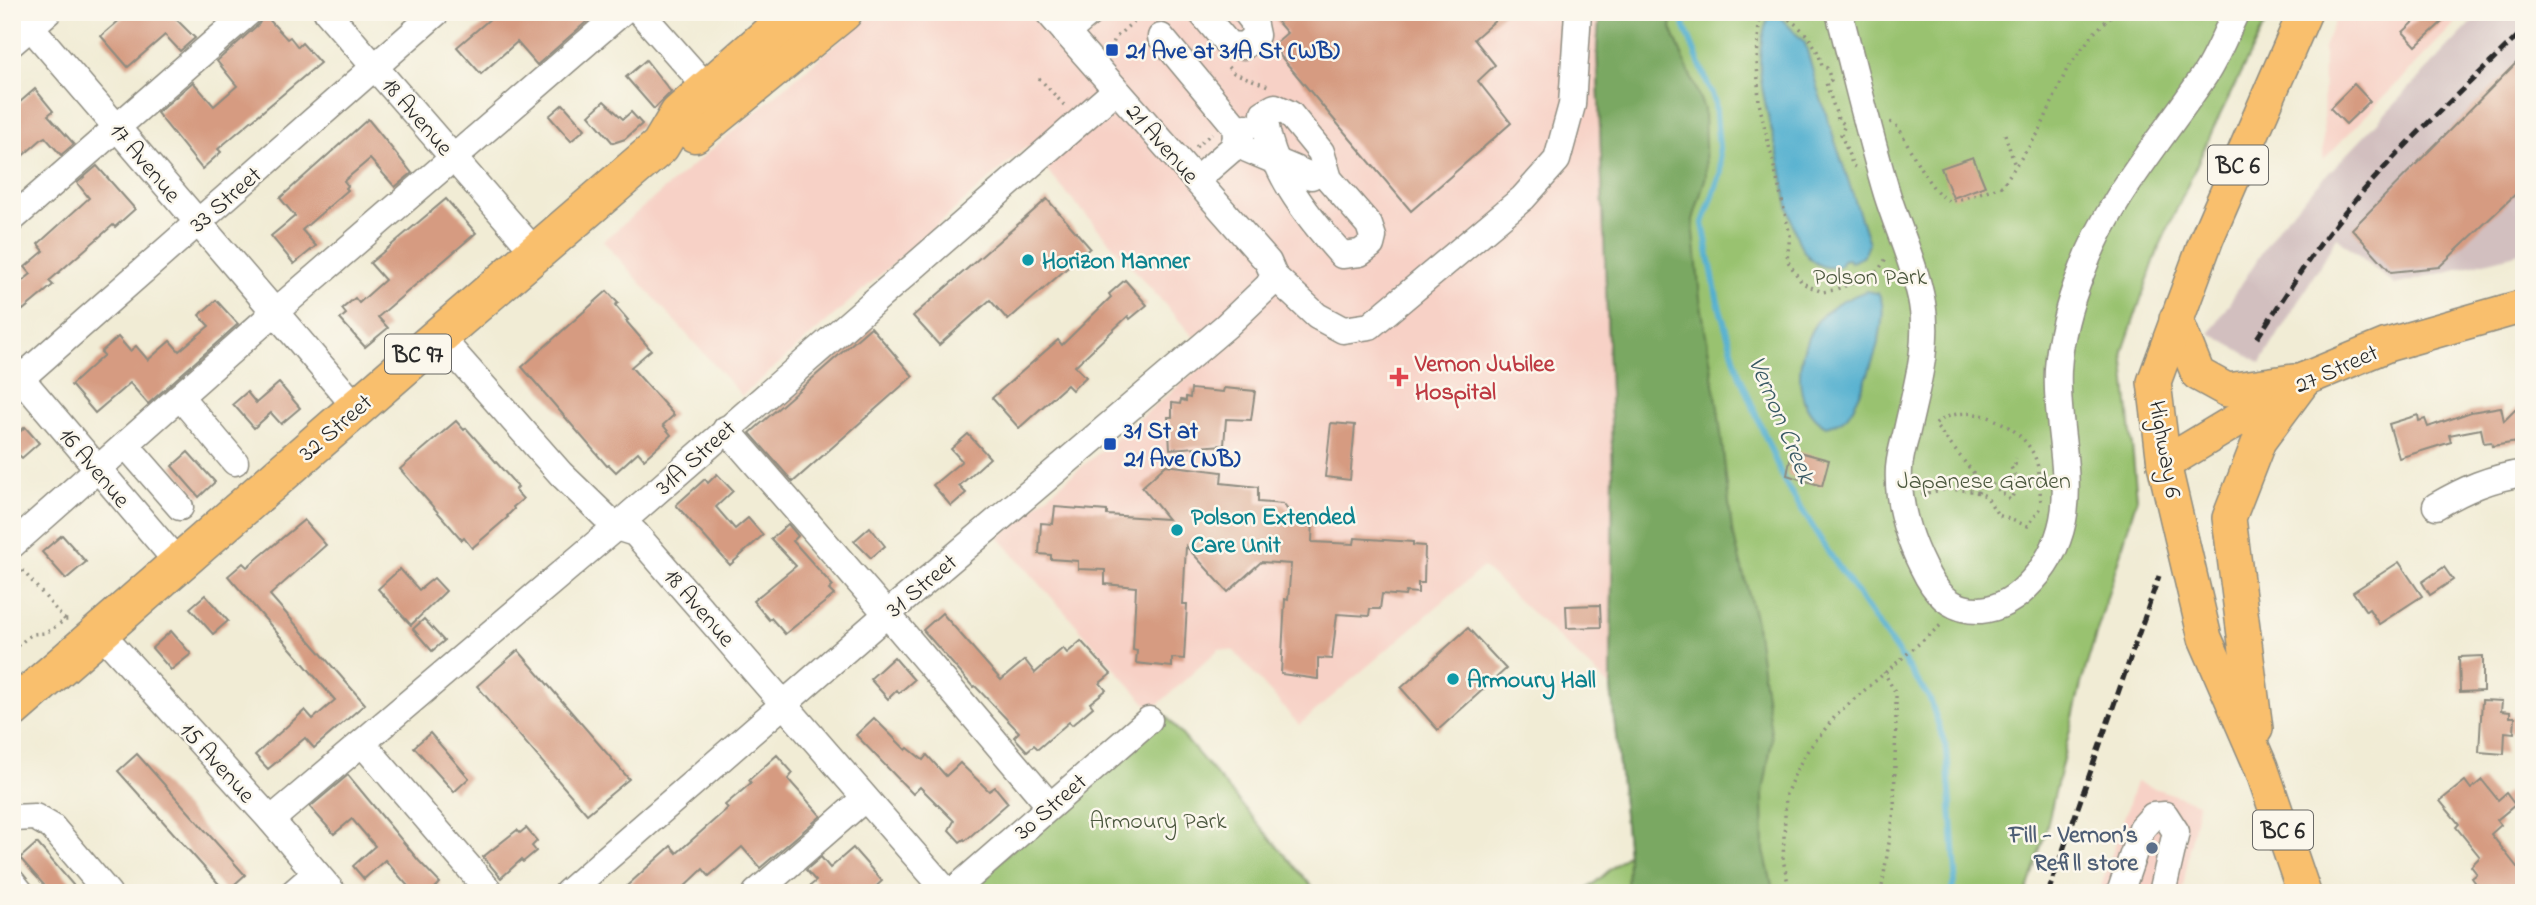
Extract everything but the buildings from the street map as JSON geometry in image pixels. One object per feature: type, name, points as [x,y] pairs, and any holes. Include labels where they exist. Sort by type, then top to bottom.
[{"type":"highway","name":"32 Street","points":[[717,98],[795,12]]},
{"type":"highway","name":"32 Street","points":[[12,709],[660,146],[678,114],[717,98],[843,12]]},
{"type":"main road","name":"Highway 6","points":[[2304,893],[2261,766],[2205,638],[2164,464],[2154,382],[2207,238],[2305,12]]},
{"type":"main road","name":"27 Street","points":[[2164,464],[2305,379],[2387,345],[2524,306]]},
{"type":"main road","points":[[2176,319],[2198,374],[2227,390],[2305,379]]},
{"type":"main road","points":[[2261,766],[2229,518],[2259,441],[2305,379]]},
{"type":"street","points":[[12,219],[249,12]]},
{"type":"street","name":"18 Avenue","points":[[327,12],[535,252]]},
{"type":"street","name":"33 Street","points":[[15,377],[198,223],[437,12]]},
{"type":"street","points":[[12,545],[282,306],[622,12]]},
{"type":"street","points":[[640,12],[717,98]]},
{"type":"street","name":"21 Avenue","points":[[1048,12],[1268,262],[1274,276],[1317,316],[1343,330],[1370,326],[1523,198],[1557,160],[1572,105],[1578,12]]},
{"type":"street","points":[[1066,33],[1091,12]]},
{"type":"street","points":[[1201,12],[1229,45],[1244,46],[1256,36],[1253,21],[1246,12]]},
{"type":"street","points":[[1831,14],[1867,119],[1887,193],[1922,300],[1925,331],[1899,467],[1901,498],[1909,536],[1939,595],[1959,608],[1982,610],[2013,600],[2040,573],[2052,551],[2068,490],[2058,368],[2066,324],[2080,274],[2096,236],[2127,184],[2208,69],[2235,12]]},
{"type":"street","name":"17 Avenue","points":[[27,23],[198,223],[282,306],[357,408]]},
{"type":"street","points":[[1161,37],[1235,125],[1228,133]]},
{"type":"street","name":"31A Street","points":[[271,820],[616,527],[1116,90]]},
{"type":"street","points":[[1228,133],[1250,124],[1264,113],[1275,107],[1290,114],[1321,152],[1329,179],[1369,225],[1373,237],[1371,245],[1360,253],[1342,255],[1299,205],[1268,139],[1264,113]]},
{"type":"street","points":[[1228,133],[1247,149],[1311,176],[1325,165]]},
{"type":"street","points":[[1196,180],[1233,148],[1228,133]]},
{"type":"street","name":"31 Street","points":[[567,893],[887,614],[1226,326],[1268,286],[1274,276]]},
{"type":"street","name":"18 Avenue","points":[[439,336],[561,474],[616,527],[635,533],[949,893]]},
{"type":"street","name":"16 Avenue","points":[[15,377],[179,564]]},
{"type":"street","points":[[181,398],[235,462]]},
{"type":"street","points":[[726,429],[1050,806]]},
{"type":"street","points":[[126,445],[180,507]]},
{"type":"street","points":[[2435,506],[2496,477],[2524,473]]},
{"type":"street","name":"15 Avenue","points":[[101,633],[271,820],[324,883]]},
{"type":"street","name":"30 Street","points":[[949,893],[1149,720]]},
{"type":"street","points":[[363,744],[491,893]]},
{"type":"street","points":[[756,893],[865,798]]},
{"type":"street","points":[[2120,893],[2142,828],[2153,816],[2165,816],[2176,832],[2162,893]]},
{"type":"street","points":[[12,818],[35,817],[52,827],[108,893]]},
{"type":"street","points":[[12,882],[21,893]]},
{"type":"street","points":[[293,893],[324,883]]},
{"type":"path","points":[[1115,56],[1111,48],[1115,38],[1144,12]]},
{"type":"path","points":[[1768,12],[1763,13],[1759,23],[1759,103],[1790,235],[1787,260],[1802,283],[1822,292],[1869,277],[1878,271],[1889,253]]},
{"type":"path","points":[[1777,12],[1789,19],[1816,47],[1822,67],[1830,74],[1831,80],[1826,83],[1838,119],[1845,125],[1841,134],[1853,166],[1860,169]]},
{"type":"path","points":[[1787,12],[1831,14]]},
{"type":"path","points":[[1867,119],[1879,115],[1898,127],[1931,184],[1951,202],[2002,186],[2039,132],[2067,69],[2081,49],[2115,12]]},
{"type":"path","points":[[1039,78],[1065,107]]},
{"type":"path","points":[[1200,154],[1195,148],[1228,133]]},
{"type":"path","points":[[2005,134],[2015,166]]},
{"type":"path","points":[[1900,479],[1921,494],[1955,488],[1978,494],[1986,496],[1998,515],[2028,526],[2042,506],[2040,475],[2035,457],[2025,439],[2008,425],[1972,414],[1955,413],[1942,418],[1935,425],[1957,455],[1972,469],[1976,476],[1978,494]]},
{"type":"path","points":[[1978,494],[1982,483],[1993,485],[2010,500],[2016,490],[2016,478],[2011,467],[2015,465],[2016,458]]},
{"type":"path","points":[[12,559],[65,620]]},
{"type":"path","points":[[1790,893],[1783,859],[1786,794],[1808,750],[1838,713],[1959,608]]},
{"type":"path","points":[[1881,893],[1894,811],[1896,713],[1896,694],[1884,672]]},
{"type":"shaded area","name":"Vernon Jubilee Hospital","points":[[874,12],[1600,12],[1597,48],[1613,473],[1611,687],[1483,567],[1299,725],[1234,651],[1219,649],[1152,710],[998,537],[1212,358],[1026,147],[742,396],[603,241]]},
{"type":"shaded area","points":[[2339,12],[2466,12],[2323,160],[2324,47]]},
{"type":"shaded area","points":[[2482,12],[2524,12],[2524,252],[2395,285],[2337,237],[2261,363],[2210,333],[2280,224]]},
{"type":"shaded area","name":"Fill - Vernon’s Refill store","points":[[2136,782],[2198,803],[2182,893],[2099,893]]},
{"type":"green space","name":"Polson Park","points":[[1600,12],[2271,12],[2214,127],[2158,250],[2123,351],[2137,498],[2081,684],[2045,834],[2026,893],[1583,893],[1628,854],[1611,687],[1613,473],[1597,48]]},
{"type":"green space","points":[[1600,12],[1673,12],[1671,28],[1704,109],[1706,176],[1693,220],[1700,298],[1718,408],[1732,530],[1755,618],[1772,740],[1763,793],[1764,851],[1774,893],[1627,893],[1628,854],[1611,687],[1613,473],[1597,48]]},
{"type":"green space","name":"Armoury Park","points":[[1164,714],[1314,889],[1310,893],[969,893],[976,882]]},
{"type":"water","points":[[1769,17],[1780,17],[1805,43],[1869,243],[1861,257],[1851,262],[1848,259],[1843,260],[1840,266],[1824,267],[1812,260],[1795,233],[1760,73],[1763,35]]},
{"type":"water","points":[[1866,291],[1877,293],[1882,303],[1880,335],[1875,355],[1853,407],[1846,417],[1826,426],[1814,417],[1801,391],[1801,360],[1805,345],[1811,331],[1824,314],[1841,302]]},
{"type":"waterway","name":"Vernon Creek","points":[[1686,12],[1684,25],[1715,102],[1721,172],[1703,223],[1717,298],[1739,374],[1784,481],[1829,553],[1930,699],[1947,751],[1956,874],[1951,893]]},
{"type":"railway","points":[[2257,338],[2323,241],[2367,186],[2524,30]]},
{"type":"railway","points":[[2048,893],[2159,576]]},
{"type":"place","name":"21 Ave at 31A St (WB)","points":[[1112,50]]},
{"type":"place","name":"Horizon Manner","points":[[1028,260]]},
{"type":"place","name":"Vernon Jubilee Hospital","points":[[1399,377]]},
{"type":"place","name":"31 St at 21 Ave (NB)","points":[[1110,444]]},
{"type":"place","name":"Polson Extended Care Unit","points":[[1177,530]]},
{"type":"place","name":"Armoury Hall","points":[[1453,679]]},
{"type":"place","name":"Fill - Vernon’s Refill store","points":[[2152,848]]},
{"type":"park label","name":"Japanese Garden","points":[[1984,480]]}]
